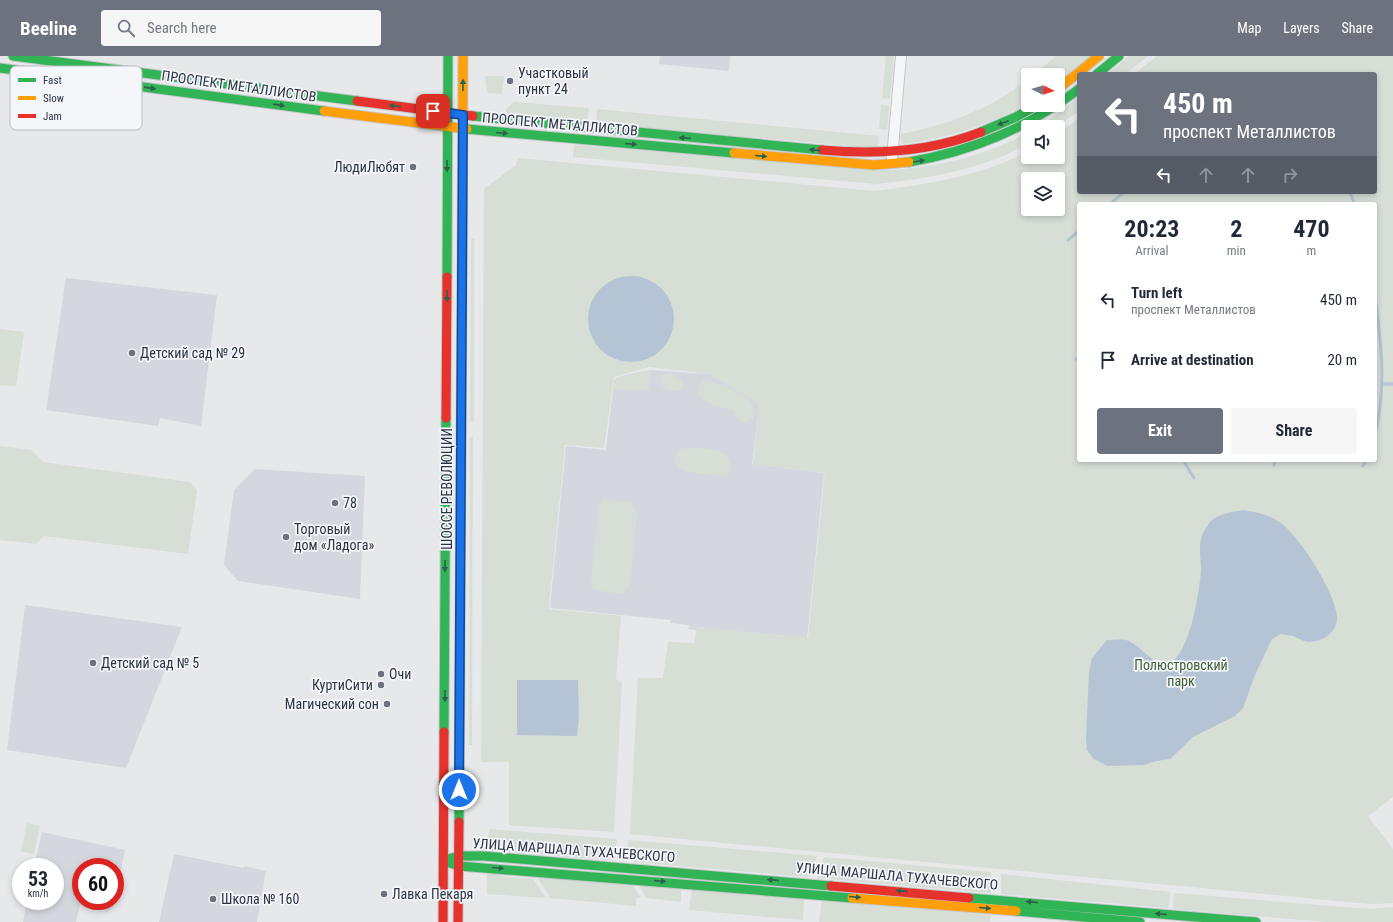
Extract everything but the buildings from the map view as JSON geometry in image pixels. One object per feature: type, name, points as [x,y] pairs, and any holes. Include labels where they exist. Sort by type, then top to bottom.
[{"type":"street","name":"ПРОСПЕКТ МЕТАЛЛИСТОВ","points":[[13,56],[53,59],[104,66]]},
{"type":"street","name":"ШОССЕ РЕВОЛЮЦИИ","points":[[443,922],[448,56]]},
{"type":"street","name":"ШОССЕ РЕВОЛЮЦИИ","points":[[458,922],[463,56]]},
{"type":"street","points":[[892,164],[902,56]]},
{"type":"street","points":[[1079,72],[1099,56]]},
{"type":"street","points":[[1099,72],[1119,56]]},
{"type":"street","name":"ПРОСПЕКТ МЕТАЛЛИСТОВ","points":[[0,68],[10,69]]},
{"type":"street","name":"ПРОСПЕКТ МЕТАЛЛИСТОВ","points":[[142,71],[463,115],[599,130],[854,153],[892,153],[938,146],[965,138],[1027,112]]},
{"type":"street","points":[[1065,83],[1077,74]]},
{"type":"street","name":"ПРОСПЕКТ МЕТАЛЛИСТОВ","points":[[142,87],[463,130],[853,164],[892,164],[942,157],[969,149],[1015,132],[1050,112],[1077,91]]},
{"type":"street","name":"УЛИЦА МАРШАЛА ТУХАЧЕВСКОГО","points":[[444,861],[459,856],[484,856],[1256,922]]},
{"type":"street","name":"УЛИЦА МАРШАЛА ТУХАЧЕВСКОГО","points":[[444,861],[459,866],[621,878],[1140,922]]},
{"type":"shaded area","points":[[660,56],[730,56],[729,71],[659,64]]},
{"type":"shaded area","name":"Детский сад № 29","points":[[66,278],[217,295],[201,426],[160,418],[158,426],[46,410]]},
{"type":"shaded area","points":[[650,370],[709,374],[756,401],[759,408],[752,464],[824,473],[807,638],[697,627],[697,630],[688,629],[689,625],[670,623],[671,620],[550,608],[566,446],[606,450],[614,381],[616,378],[625,375]]},
{"type":"shaded area","points":[[255,469],[365,476],[360,599],[238,581],[224,565],[234,490]]},
{"type":"shaded area","name":"Детский сад № 5","points":[[25,605],[182,627],[126,768],[7,750]]},
{"type":"shaded area","points":[[42,832],[125,850],[123,858],[72,858],[72,910],[79,910],[76,922],[23,922],[25,910],[64,910],[64,858],[36,858]]},
{"type":"shaded area","name":"Школа № 160","points":[[174,854],[266,871],[257,922],[159,922]]},
{"type":"green space","points":[[886,56],[894,56],[890,99],[882,98]]},
{"type":"green space","points":[[1056,56],[1093,56],[1065,79],[1065,68],[1041,68]]},
{"type":"green space","points":[[1129,56],[1148,56],[1128,72],[1109,72]]},
{"type":"green space","name":"Полюстровский парк","points":[[1157,56],[1393,56],[1393,797],[1368,816],[1393,849],[1393,903],[1369,904],[630,834],[638,678],[663,678],[668,642],[694,643],[697,627],[808,638],[825,473],[753,464],[759,408],[756,401],[709,374],[649,367],[614,377],[604,448],[565,445],[549,607],[550,609],[621,616],[616,679],[622,683],[614,832],[509,825],[509,762],[481,762],[484,189],[516,165],[518,158],[874,191],[913,186],[953,178],[1011,160],[1021,155],[1021,164],[1065,164],[1065,129],[1077,120],[1077,194],[1377,194],[1377,72],[1137,72]]},
{"type":"green space","points":[[485,76],[504,76],[502,94],[487,93]]},
{"type":"green space","points":[[1021,84],[1021,108],[1013,112],[967,130],[903,144],[901,142],[900,134],[951,121],[984,107]]},
{"type":"green space","points":[[1077,99],[1077,112],[1065,121],[1048,120],[1060,112],[1065,112],[1065,108]]},
{"type":"green space","points":[[514,102],[589,108],[587,123],[581,120],[506,113],[506,109]]},
{"type":"green space","points":[[881,105],[889,106],[887,130],[879,129]]},
{"type":"green space","points":[[597,109],[879,136],[878,148],[596,124]]},
{"type":"green space","points":[[1021,136],[1021,148],[1011,153],[974,166],[935,176],[876,184],[573,157],[574,145],[893,170],[945,163],[979,154]]},
{"type":"green space","points":[[471,239],[474,239],[474,421],[470,421]]},
{"type":"green space","points":[[0,329],[24,332],[16,386],[0,385]]},
{"type":"green space","points":[[650,370],[649,390],[613,389],[616,378]]},
{"type":"green space","points":[[665,374],[673,375],[679,378],[683,383],[682,389],[673,391],[663,387],[661,385],[660,377]]},
{"type":"green space","points":[[704,380],[722,385],[748,399],[754,408],[754,418],[744,423],[737,420],[734,411],[702,399],[698,388]]},
{"type":"green space","points":[[470,437],[473,437],[472,745],[469,745]]},
{"type":"green space","points":[[0,446],[32,450],[43,462],[190,482],[197,490],[188,554],[44,536],[36,544],[0,540]]},
{"type":"green space","points":[[704,448],[718,451],[728,458],[731,472],[725,477],[683,471],[678,466],[674,458],[679,449]]},
{"type":"green space","points":[[603,499],[630,502],[637,512],[630,585],[622,594],[593,590],[591,581],[599,506]]},
{"type":"green space","points":[[27,823],[40,826],[34,854],[21,851]]},
{"type":"green space","points":[[489,829],[617,839],[616,848],[608,860],[487,850]]},
{"type":"green space","points":[[628,840],[817,856],[809,877],[634,862],[628,854]]},
{"type":"green space","points":[[824,857],[991,872],[991,893],[817,878]]},
{"type":"green space","points":[[487,872],[505,877],[533,879],[546,898],[487,894]]},
{"type":"green space","points":[[1001,874],[1170,892],[1169,908],[1001,894]]},
{"type":"green space","points":[[536,875],[632,884],[641,898],[636,898],[636,906],[550,898]]},
{"type":"green space","points":[[639,884],[681,888],[681,902],[646,898]]},
{"type":"green space","points":[[692,889],[804,899],[803,920],[689,910]]},
{"type":"green space","points":[[1174,893],[1369,909],[1393,907],[1393,922],[1327,922],[1173,909]]},
{"type":"green space","points":[[822,900],[991,915],[990,922],[819,922]]},
{"type":"water","points":[[631,276],[647,279],[655,283],[667,295],[671,303],[674,319],[671,335],[667,343],[655,355],[647,359],[631,362],[615,359],[607,355],[595,343],[591,335],[588,319],[591,303],[595,295],[607,283],[615,279]]},
{"type":"water","points":[[1243,510],[1265,515],[1278,521],[1305,550],[1323,579],[1335,606],[1337,621],[1334,629],[1324,638],[1312,642],[1306,642],[1293,636],[1281,634],[1272,639],[1255,675],[1243,708],[1235,716],[1193,737],[1170,759],[1144,765],[1108,766],[1094,759],[1087,750],[1086,739],[1089,672],[1092,658],[1107,640],[1126,640],[1132,642],[1155,661],[1167,663],[1175,659],[1187,638],[1196,607],[1201,570],[1200,544],[1203,533],[1209,523],[1216,517]]},
{"type":"water","points":[[517,680],[578,680],[579,717],[577,736],[517,735]]},
{"type":"waterway","points":[[1112,202],[1122,194]]},
{"type":"waterway","points":[[1350,194],[1354,202]]},
{"type":"waterway","points":[[1068,240],[1077,233]]},
{"type":"waterway","points":[[1377,312],[1382,364],[1381,399],[1377,426]]},
{"type":"waterway","points":[[1383,384],[1393,384]]},
{"type":"waterway","points":[[1184,462],[1194,478]]},
{"type":"waterway","points":[[1363,466],[1365,462]]},
{"type":"traffic: fast","points":[[13,56],[89,66]]},
{"type":"traffic: fast","points":[[447,277],[448,56]]},
{"type":"traffic: fast","points":[[1099,72],[1119,56]]},
{"type":"traffic: fast","points":[[0,68],[10,69]]},
{"type":"traffic: fast","points":[[142,73],[357,101]]},
{"type":"traffic: fast","points":[[142,87],[324,111]]},
{"type":"traffic: fast","points":[[909,162],[955,151],[998,136],[1040,115],[1077,90]]},
{"type":"traffic: fast","points":[[981,132],[1025,112]]},
{"type":"traffic: fast","points":[[473,116],[822,150]]},
{"type":"traffic: fast","points":[[467,129],[734,153]]},
{"type":"traffic: fast","points":[[459,822],[462,274]]},
{"type":"traffic: fast","points":[[444,732],[446,418]]},
{"type":"traffic: fast","points":[[448,859],[459,856],[484,856],[831,886]]},
{"type":"traffic: fast","points":[[447,862],[459,866],[852,898]]},
{"type":"traffic: fast","points":[[969,898],[1256,922]]},
{"type":"traffic: fast","points":[[1016,911],[1140,922]]},
{"type":"traffic: slow","points":[[462,274],[463,56]]},
{"type":"traffic: slow","points":[[1079,72],[1099,56]]},
{"type":"traffic: slow","points":[[1065,83],[1077,74]]},
{"type":"traffic: slow","points":[[324,111],[467,129]]},
{"type":"traffic: slow","points":[[734,153],[874,165],[909,162]]},
{"type":"traffic: slow","points":[[852,898],[1016,911]]},
{"type":"traffic: jam","points":[[357,101],[473,116]]},
{"type":"traffic: jam","points":[[822,150],[883,152],[923,148],[962,139],[981,132]]},
{"type":"traffic: jam","points":[[446,418],[447,277]]},
{"type":"traffic: jam","points":[[443,922],[444,732]]},
{"type":"traffic: jam","points":[[458,922],[459,822]]},
{"type":"traffic: jam","points":[[831,886],[969,898]]},
{"type":"place","name":"Участковый пункт 24","points":[[510,81]]},
{"type":"place","name":"ЛюдиЛюбят","points":[[413,167]]},
{"type":"place","name":"Детский сад № 29","points":[[132,353]]},
{"type":"place","name":"78","points":[[335,503]]},
{"type":"place","name":"Торговый дом «Ладога»","points":[[286,537]]},
{"type":"place","name":"Детский сад № 5","points":[[93,663]]},
{"type":"place","name":"Очи","points":[[381,674]]},
{"type":"place","name":"КуртиСити","points":[[381,685]]},
{"type":"place","name":"Магический сон","points":[[387,704]]},
{"type":"place","name":"Лавка Пекаря","points":[[384,894]]},
{"type":"place","name":"Школа № 160","points":[[213,899]]},
{"type":"route","points":[[433,111],[463,115],[459,790]]}]
